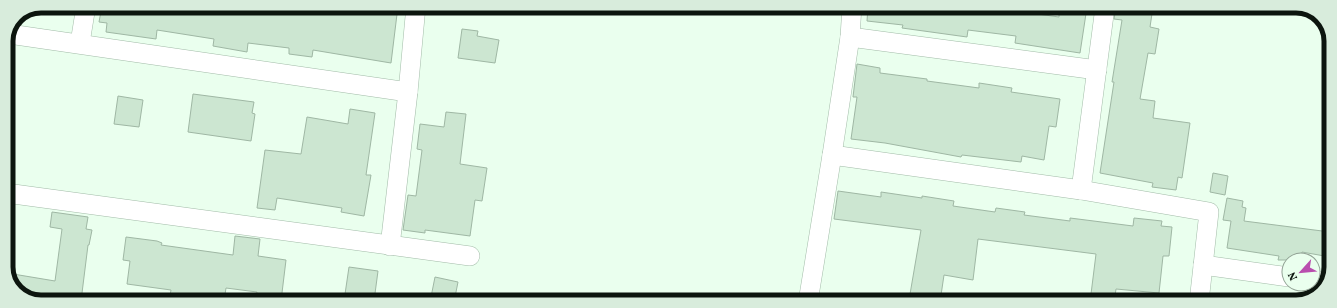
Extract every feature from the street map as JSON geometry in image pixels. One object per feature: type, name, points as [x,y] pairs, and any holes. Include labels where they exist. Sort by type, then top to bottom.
[{"type":"street","points":[[80,43],[85,13]]},
{"type":"street","points":[[390,246],[408,92],[415,13]]},
{"type":"street","points":[[809,295],[850,37],[852,13]]},
{"type":"street","points":[[1081,190],[1104,13]]},
{"type":"street","points":[[14,35],[80,43],[408,92]]},
{"type":"street","points":[[850,37],[1096,70]]},
{"type":"street","points":[[832,155],[1081,190],[1209,212],[1200,295]]},
{"type":"street","points":[[13,194],[470,256]]},
{"type":"street","points":[[1203,264],[1281,276]]},
{"type":"building","points":[[101,13],[397,13],[391,63],[313,50],[312,57],[289,54],[289,48],[248,43],[247,52],[213,46],[214,39],[157,30],[156,39],[106,32],[107,23],[99,22]]},
{"type":"building","points":[[868,13],[1030,13],[1059,17],[1059,13],[1086,13],[1080,53],[1015,43],[1016,36],[968,30],[967,37],[902,28],[903,25],[867,21]]},
{"type":"building","points":[[1115,13],[1152,13],[1150,27],[1159,29],[1155,54],[1148,53],[1140,99],[1155,101],[1153,118],[1190,123],[1182,178],[1178,177],[1176,190],[1152,187],[1153,183],[1100,173],[1122,20],[1114,19]]},
{"type":"building","points":[[462,29],[478,31],[477,36],[499,40],[495,63],[458,58]]},
{"type":"building","points":[[857,64],[880,68],[880,73],[979,88],[979,83],[1012,88],[1011,92],[1060,99],[1056,127],[1049,126],[1044,160],[1022,156],[1021,162],[962,155],[961,157],[885,143],[851,139],[857,97],[853,97]]},
{"type":"building","points":[[193,94],[254,102],[252,113],[255,114],[251,141],[188,132]]},
{"type":"building","points":[[118,96],[143,100],[139,127],[114,124]]},
{"type":"building","points":[[350,109],[375,113],[366,175],[371,175],[364,216],[341,212],[342,208],[277,198],[275,210],[257,208],[265,150],[301,154],[307,117],[348,124]]},
{"type":"building","points":[[446,112],[466,114],[460,164],[487,168],[482,201],[475,200],[470,236],[425,230],[425,233],[403,230],[408,195],[416,196],[422,150],[417,149],[420,124],[444,127]]},
{"type":"building","points":[[1213,173],[1228,176],[1225,195],[1210,192]]},
{"type":"building","points":[[838,191],[881,197],[881,192],[954,201],[953,206],[995,212],[996,208],[1025,212],[1024,215],[1070,221],[1070,218],[1133,226],[1134,218],[1162,221],[1161,226],[1172,227],[1169,256],[1163,256],[1159,293],[1116,289],[1115,295],[1091,295],[1096,254],[978,239],[973,280],[944,275],[941,295],[910,295],[921,230],[834,219]]},
{"type":"building","points":[[1227,198],[1243,201],[1242,207],[1246,208],[1244,221],[1324,231],[1324,256],[1321,255],[1321,252],[1281,252],[1281,260],[1278,260],[1279,256],[1227,248],[1231,221],[1223,220]]},
{"type":"building","points":[[52,212],[88,217],[86,229],[92,230],[88,245],[82,295],[32,294],[24,289],[15,278],[14,274],[55,281],[62,229],[50,227]]},
{"type":"building","points":[[235,236],[260,239],[258,256],[286,260],[282,295],[257,295],[257,292],[226,288],[225,295],[170,295],[171,290],[127,284],[130,261],[123,260],[126,237],[157,241],[162,243],[161,245],[233,255]]},
{"type":"building","points":[[349,267],[378,271],[375,295],[345,295]]},
{"type":"building","points":[[435,277],[458,282],[455,295],[431,295]]}]
